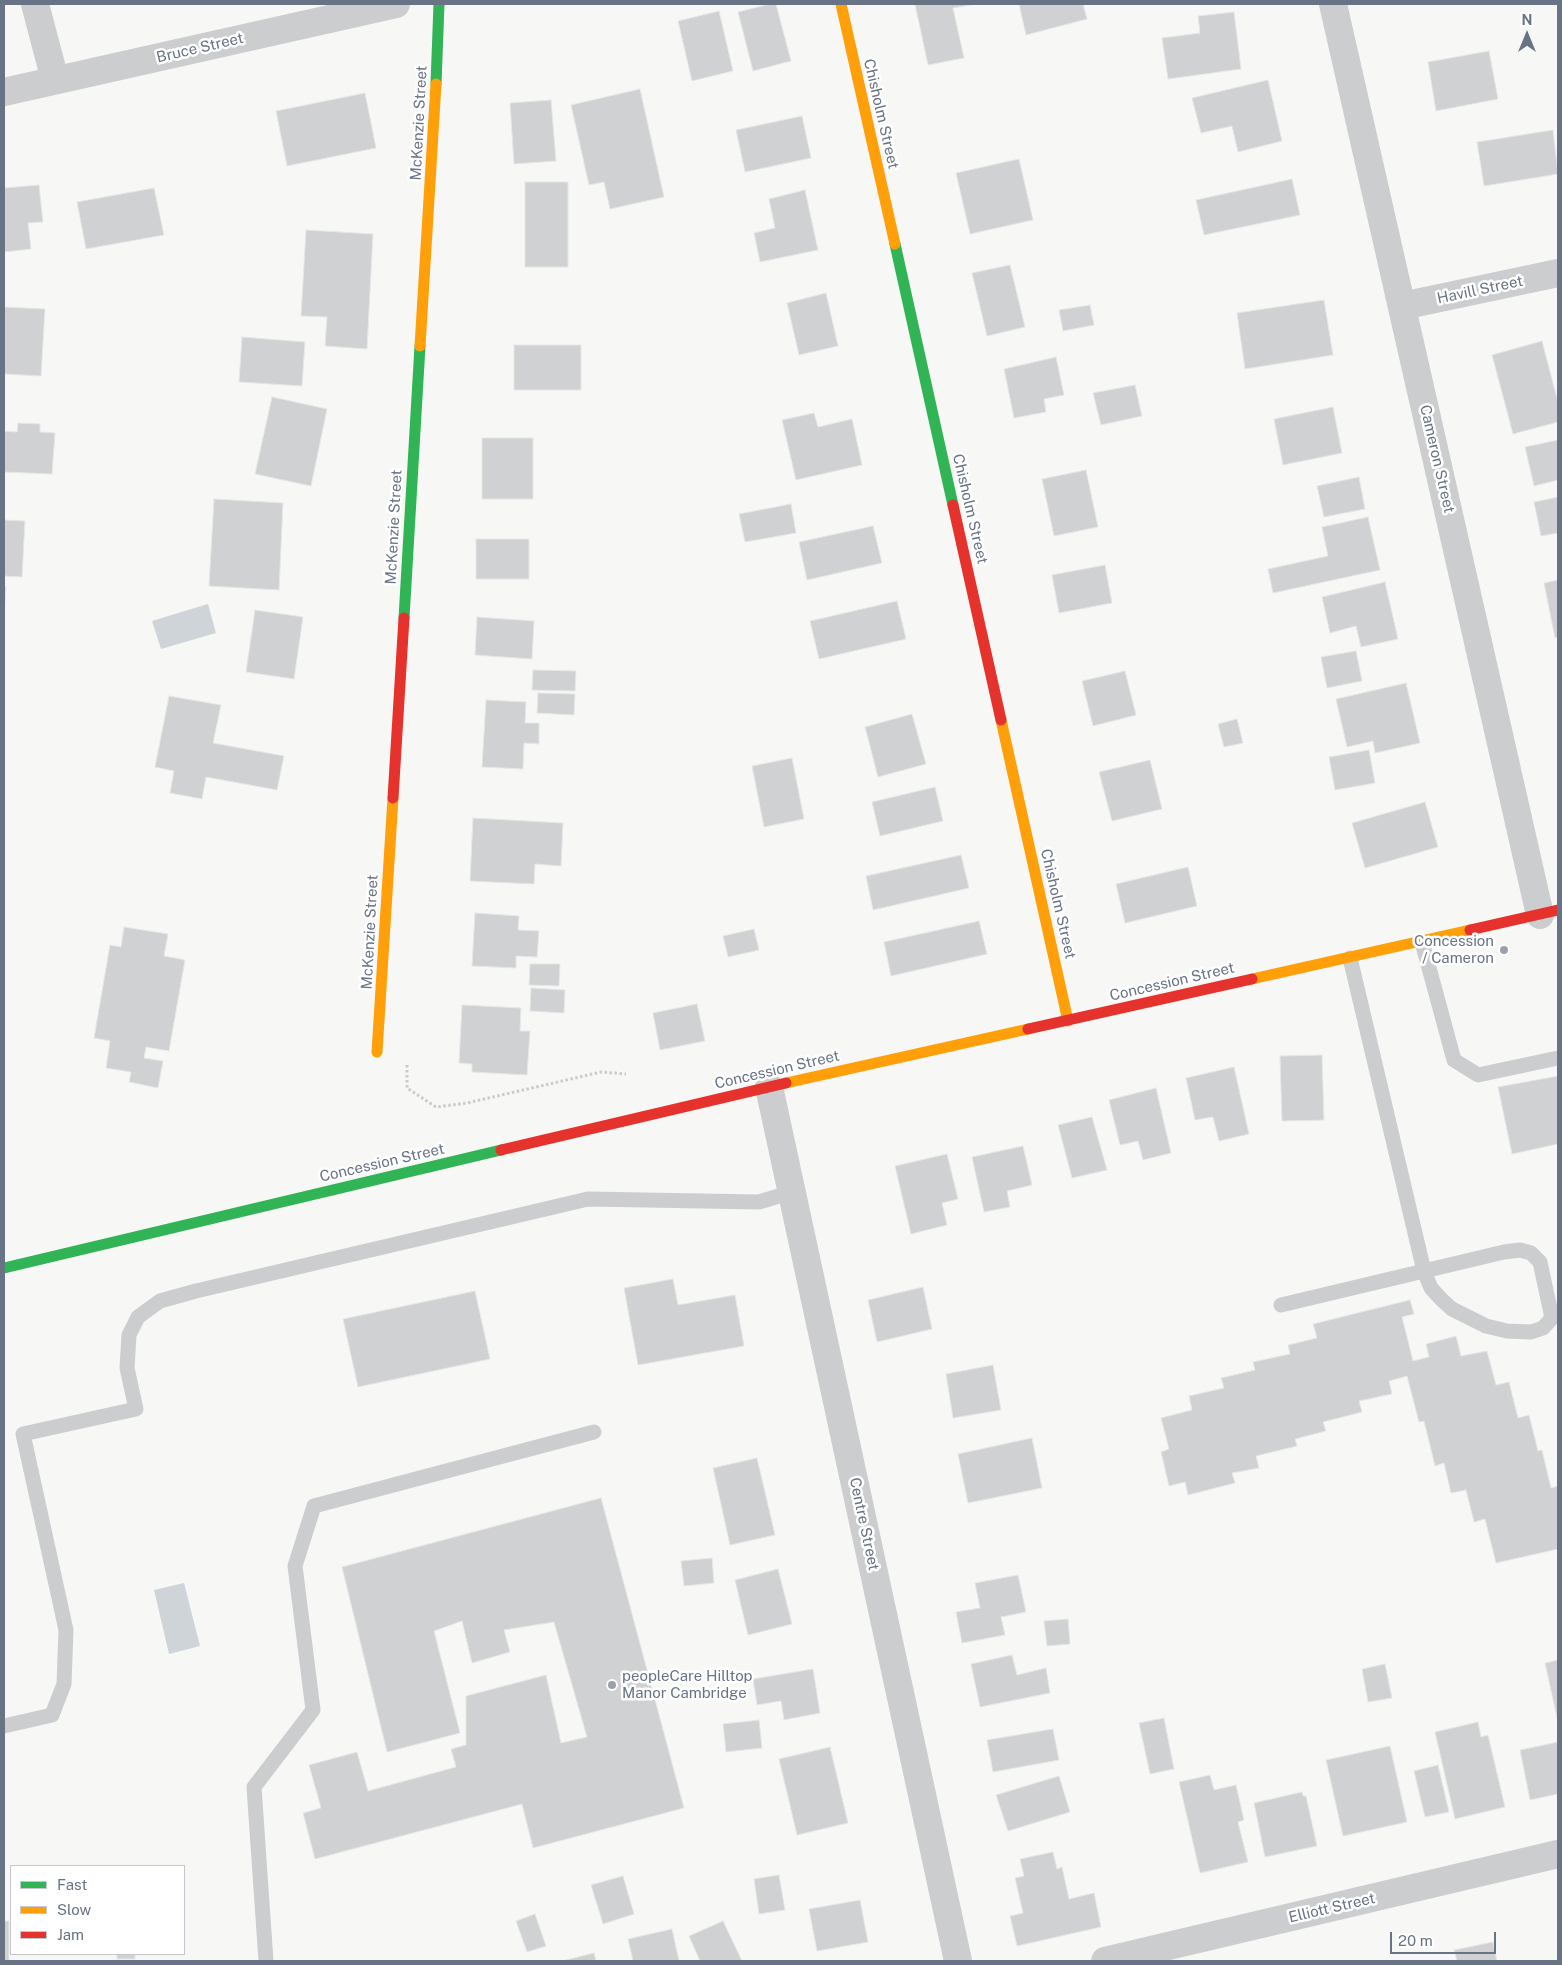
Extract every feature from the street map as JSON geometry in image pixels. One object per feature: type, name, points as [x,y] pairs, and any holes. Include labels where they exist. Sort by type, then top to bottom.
[{"type":"street","points":[[35,4],[55,80]]},
{"type":"street","name":"Bruce Street","points":[[4,92],[396,4]]},
{"type":"street","name":"McKenzie Street","points":[[377,1052],[437,68],[439,4]]},
{"type":"street","name":"Chisholm Street","points":[[842,4],[1068,1021]]},
{"type":"street","name":"Cameron Street","points":[[1333,4],[1402,306],[1549,913]]},
{"type":"street","name":"Havill Street","points":[[1402,306],[1558,273]]},
{"type":"street","name":"Concession Street","points":[[4,1268],[769,1087],[1549,913]]},
{"type":"street","name":"Centre Street","points":[[769,1087],[958,1961]]},
{"type":"street","name":"Elliott Street","points":[[1105,1961],[1558,1854]]},
{"type":"lane","points":[[1422,942],[1454,1060],[1478,1075],[1558,1058]]},
{"type":"lane","points":[[1281,1305],[1424,1271],[1504,1252],[1520,1250],[1531,1253],[1540,1262],[1555,1317],[1544,1328],[1531,1332],[1507,1331],[1486,1326],[1452,1310],[1431,1288],[1424,1271],[1350,958]]},
{"type":"lane","points":[[4,1726],[52,1715],[64,1684],[66,1630],[23,1434],[136,1409],[127,1368],[129,1335],[138,1317],[160,1301],[588,1199],[759,1202],[792,1192]]},
{"type":"lane","points":[[266,1961],[254,1787],[313,1710],[295,1566],[314,1506],[594,1432]]},
{"type":"path","points":[[408,1063],[407,1088],[436,1107],[467,1103],[601,1072],[626,1074]]},
{"type":"shaded area","points":[[208,604],[216,633],[161,649],[152,621]]},
{"type":"shaded area","points":[[184,1583],[200,1646],[169,1654],[154,1590]]},
{"type":"building","points":[[776,4],[791,61],[753,71],[738,12]]},
{"type":"building","points":[[915,4],[976,4],[953,8],[964,58],[928,65]]},
{"type":"building","points":[[1019,4],[1083,4],[1087,19],[1026,35]]},
{"type":"building","points":[[719,11],[733,71],[692,81],[678,21]]},
{"type":"building","points":[[1234,12],[1241,69],[1168,79],[1162,38],[1200,33],[1198,16]]},
{"type":"building","points":[[1489,51],[1498,99],[1436,111],[1428,62]]},
{"type":"building","points":[[1268,80],[1282,141],[1238,152],[1232,126],[1201,133],[1192,98]]},
{"type":"building","points":[[640,89],[664,197],[610,209],[604,182],[589,185],[571,105]]},
{"type":"building","points":[[365,93],[376,148],[287,166],[276,111]]},
{"type":"building","points":[[551,100],[556,161],[514,164],[510,103]]},
{"type":"building","points":[[802,116],[811,158],[745,172],[736,130]]},
{"type":"building","points":[[1553,130],[1558,174],[1484,186],[1477,142]]},
{"type":"building","points":[[1019,159],[1033,220],[970,234],[956,173]]},
{"type":"building","points":[[1292,179],[1300,215],[1204,235],[1196,200]]},
{"type":"building","points":[[525,182],[568,182],[568,267],[525,267]]},
{"type":"building","points":[[39,185],[43,222],[28,223],[31,249],[4,252],[4,188]]},
{"type":"building","points":[[154,188],[164,235],[86,249],[77,202]]},
{"type":"building","points":[[805,190],[818,250],[760,262],[754,233],[775,228],[769,199]]},
{"type":"building","points":[[306,230],[373,234],[367,349],[325,346],[327,317],[301,316]]},
{"type":"building","points":[[1010,265],[1025,327],[987,336],[972,273]]},
{"type":"building","points":[[826,293],[838,346],[799,355],[787,303]]},
{"type":"building","points":[[1324,300],[1333,355],[1245,369],[1237,313]]},
{"type":"building","points":[[1090,305],[1094,325],[1063,331],[1059,310]]},
{"type":"building","points":[[4,307],[45,309],[41,376],[4,374]]},
{"type":"building","points":[[242,337],[305,342],[302,386],[239,382]]},
{"type":"building","points":[[1542,341],[1558,402],[1558,422],[1513,434],[1492,355]]},
{"type":"building","points":[[514,345],[581,345],[581,390],[514,390]]},
{"type":"building","points":[[1056,357],[1064,395],[1044,399],[1046,412],[1014,418],[1004,369]]},
{"type":"building","points":[[1135,385],[1142,416],[1101,425],[1093,393]]},
{"type":"building","points":[[272,397],[327,409],[311,486],[255,474]]},
{"type":"building","points":[[1333,407],[1342,453],[1283,465],[1274,419]]},
{"type":"building","points":[[814,413],[818,427],[852,419],[862,465],[796,480],[782,420]]},
{"type":"building","points":[[18,423],[40,424],[40,432],[55,433],[52,474],[4,472],[4,431],[17,432]]},
{"type":"building","points":[[482,438],[533,438],[533,499],[482,499]]},
{"type":"building","points":[[1558,440],[1558,480],[1534,486],[1525,447]]},
{"type":"building","points":[[1086,470],[1098,527],[1054,536],[1042,479]]},
{"type":"building","points":[[1359,477],[1365,509],[1324,517],[1317,486]]},
{"type":"building","points":[[1558,497],[1558,533],[1541,536],[1534,502]]},
{"type":"building","points":[[214,499],[283,503],[279,590],[209,586]]},
{"type":"building","points":[[791,504],[796,533],[745,542],[739,514]]},
{"type":"building","points":[[1368,517],[1380,570],[1273,593],[1268,569],[1328,556],[1322,527]]},
{"type":"building","points":[[4,520],[25,521],[22,577],[4,576]]},
{"type":"building","points":[[873,526],[882,563],[807,580],[799,542]]},
{"type":"building","points":[[476,539],[529,539],[529,579],[476,579]]},
{"type":"building","points":[[1105,565],[1112,603],[1059,613],[1052,575]]},
{"type":"building","points":[[1558,580],[1558,637],[1555,638],[1544,583]]},
{"type":"building","points":[[1385,582],[1398,639],[1361,647],[1356,626],[1330,633],[1322,597]]},
{"type":"building","points":[[4,587],[6,587],[4,614]]},
{"type":"building","points":[[897,601],[906,639],[819,659],[810,621]]},
{"type":"building","points":[[255,610],[303,617],[294,679],[246,672]]},
{"type":"building","points":[[477,617],[534,621],[532,659],[475,655]]},
{"type":"building","points":[[1356,651],[1362,681],[1327,688],[1321,657]]},
{"type":"building","points":[[533,670],[576,671],[575,691],[532,690]]},
{"type":"building","points":[[1125,671],[1136,715],[1093,726],[1082,681]]},
{"type":"building","points":[[1406,683],[1420,743],[1375,753],[1373,741],[1347,747],[1336,699]]},
{"type":"building","points":[[538,693],[575,694],[574,715],[537,713]]},
{"type":"building","points":[[169,696],[221,705],[213,743],[284,756],[277,790],[206,777],[202,799],[170,793],[174,771],[155,767]]},
{"type":"building","points":[[486,700],[526,702],[525,723],[539,723],[539,744],[524,743],[523,769],[482,767]]},
{"type":"building","points":[[912,714],[926,764],[878,777],[865,727]]},
{"type":"building","points":[[1237,719],[1243,743],[1224,747],[1218,724]]},
{"type":"building","points":[[1369,750],[1375,783],[1335,790],[1329,757]]},
{"type":"building","points":[[792,758],[804,819],[764,827],[752,766]]},
{"type":"building","points":[[1150,760],[1162,809],[1112,821],[1099,772]]},
{"type":"building","points":[[935,787],[943,821],[880,836],[872,802]]},
{"type":"building","points":[[1425,802],[1438,847],[1365,868],[1352,823]]},
{"type":"building","points":[[473,818],[563,823],[561,866],[535,864],[534,884],[470,881]]},
{"type":"building","points":[[961,855],[969,888],[873,910],[866,876]]},
{"type":"building","points":[[1188,867],[1197,906],[1125,923],[1116,884]]},
{"type":"building","points":[[475,913],[519,916],[518,930],[539,931],[537,957],[516,956],[516,968],[472,966]]},
{"type":"building","points":[[979,921],[987,954],[891,976],[884,942]]},
{"type":"building","points":[[124,927],[168,934],[164,956],[185,960],[169,1051],[146,1047],[144,1058],[163,1061],[158,1088],[129,1082],[131,1072],[106,1068],[110,1041],[94,1038],[110,945],[121,947]]},
{"type":"building","points":[[754,929],[759,950],[728,957],[723,936]]},
{"type":"building","points":[[530,964],[560,964],[559,986],[529,985]]},
{"type":"building","points":[[531,988],[565,990],[564,1013],[530,1011]]},
{"type":"building","points":[[697,1004],[705,1041],[660,1050],[653,1013]]},
{"type":"building","points":[[462,1005],[521,1008],[520,1031],[530,1031],[527,1075],[472,1072],[472,1064],[459,1063]]},
{"type":"building","points":[[1322,1055],[1324,1120],[1282,1121],[1280,1056]]},
{"type":"building","points":[[1234,1067],[1249,1134],[1219,1141],[1213,1117],[1195,1120],[1186,1078]]},
{"type":"building","points":[[1558,1076],[1558,1144],[1512,1154],[1498,1087]]},
{"type":"building","points":[[1156,1088],[1171,1153],[1143,1160],[1138,1141],[1120,1145],[1109,1100]]},
{"type":"building","points":[[1092,1117],[1107,1170],[1072,1178],[1058,1125]]},
{"type":"building","points":[[1023,1146],[1032,1185],[1007,1191],[1010,1207],[984,1212],[972,1157]]},
{"type":"building","points":[[947,1154],[958,1199],[942,1203],[947,1225],[911,1234],[895,1166]]},
{"type":"building","points":[[673,1279],[678,1305],[735,1295],[744,1346],[638,1365],[624,1288]]},
{"type":"building","points":[[923,1287],[932,1329],[877,1342],[868,1300]]},
{"type":"building","points":[[475,1291],[490,1359],[358,1387],[343,1319]]},
{"type":"building","points":[[1410,1300],[1414,1314],[1402,1317],[1413,1361],[1429,1357],[1426,1344],[1456,1336],[1461,1356],[1487,1351],[1496,1385],[1509,1382],[1518,1418],[1529,1415],[1538,1451],[1542,1450],[1551,1488],[1558,1486],[1558,1549],[1496,1563],[1485,1519],[1474,1522],[1466,1490],[1451,1493],[1444,1463],[1435,1466],[1424,1421],[1419,1422],[1407,1376],[1389,1381],[1392,1394],[1359,1401],[1362,1412],[1323,1422],[1326,1431],[1295,1439],[1297,1446],[1256,1456],[1259,1468],[1232,1473],[1235,1483],[1188,1495],[1185,1482],[1169,1486],[1161,1452],[1169,1449],[1161,1418],[1192,1410],[1189,1396],[1224,1388],[1221,1378],[1255,1370],[1253,1362],[1290,1354],[1288,1345],[1317,1338],[1313,1324]]},
{"type":"building","points":[[993,1365],[1001,1410],[953,1418],[946,1374]]},
{"type":"building","points":[[1032,1438],[1042,1488],[968,1503],[958,1454]]},
{"type":"building","points":[[757,1458],[775,1535],[730,1545],[713,1468]]},
{"type":"building","name":"peopleCare Hilltop Manor Cambridge","points":[[601,1498],[684,1808],[533,1848],[522,1804],[315,1859],[303,1813],[321,1808],[309,1765],[357,1752],[368,1791],[456,1767],[451,1749],[466,1745],[466,1696],[546,1675],[561,1743],[587,1737],[554,1622],[504,1630],[510,1652],[472,1663],[462,1621],[434,1631],[460,1733],[387,1752],[342,1567]]},
{"type":"building","points":[[712,1558],[714,1583],[684,1586],[681,1561]]},
{"type":"building","points":[[778,1569],[792,1624],[748,1635],[735,1580]]},
{"type":"building","points":[[1018,1575],[1026,1612],[1001,1617],[1005,1635],[962,1643],[956,1612],[980,1608],[975,1583]]},
{"type":"building","points":[[1068,1619],[1070,1644],[1047,1646],[1044,1621]]},
{"type":"building","points":[[1012,1655],[1017,1675],[1046,1668],[1050,1693],[980,1707],[971,1664]]},
{"type":"building","points":[[1558,1660],[1558,1717],[1557,1718],[1545,1663]]},
{"type":"building","points":[[1385,1664],[1392,1698],[1368,1702],[1362,1669]]},
{"type":"building","points":[[813,1669],[820,1713],[784,1720],[781,1701],[757,1705],[753,1679]]},
{"type":"building","points":[[1164,1718],[1174,1769],[1150,1774],[1139,1723]]},
{"type":"building","points":[[759,1720],[762,1748],[726,1752],[723,1724]]},
{"type":"building","points":[[1478,1722],[1481,1737],[1488,1735],[1505,1807],[1455,1819],[1435,1732]]},
{"type":"building","points":[[1053,1729],[1059,1760],[993,1772],[987,1740]]},
{"type":"building","points":[[1558,1742],[1558,1794],[1530,1800],[1520,1750]]},
{"type":"building","points":[[1390,1746],[1407,1822],[1343,1836],[1326,1760]]},
{"type":"building","points":[[830,1747],[848,1823],[797,1835],[779,1759]]},
{"type":"building","points":[[1438,1765],[1449,1812],[1425,1817],[1414,1771]]},
{"type":"building","points":[[1210,1775],[1214,1790],[1236,1785],[1244,1820],[1238,1822],[1248,1862],[1200,1873],[1179,1782]]},
{"type":"building","points":[[1059,1776],[1070,1812],[1008,1831],[996,1795]]},
{"type":"building","points":[[1302,1792],[1303,1796],[1306,1796],[1317,1846],[1265,1857],[1254,1803]]},
{"type":"building","points":[[1053,1852],[1057,1869],[1062,1867],[1069,1899],[1094,1893],[1101,1927],[1017,1946],[1010,1916],[1023,1913],[1015,1878],[1024,1876],[1020,1859]]},
{"type":"building","points":[[779,1875],[785,1910],[759,1914],[754,1879]]},
{"type":"building","points":[[623,1876],[634,1914],[603,1924],[591,1885]]},
{"type":"building","points":[[860,1900],[868,1942],[817,1951],[809,1909]]},
{"type":"building","points":[[535,1914],[546,1946],[527,1952],[516,1921]]},
{"type":"building","points":[[4,1921],[9,1921],[9,1961],[4,1961]]},
{"type":"building","points":[[723,1921],[742,1961],[700,1961],[689,1936]]},
{"type":"building","points":[[672,1929],[679,1961],[633,1961],[628,1939]]},
{"type":"building","points":[[1493,1942],[1497,1961],[1457,1961],[1454,1950]]},
{"type":"building","points":[[594,1953],[596,1961],[562,1961]]},
{"type":"building","points":[[117,1955],[135,1955],[135,1959],[117,1959]]},
{"type":"traffic: fast","points":[[436,84],[439,4]]},
{"type":"traffic: fast","points":[[895,244],[953,505]]},
{"type":"traffic: fast","points":[[404,618],[420,346]]},
{"type":"traffic: fast","points":[[4,1268],[501,1150]]},
{"type":"traffic: slow","points":[[841,4],[895,244]]},
{"type":"traffic: slow","points":[[420,346],[436,84]]},
{"type":"traffic: slow","points":[[1001,720],[1068,1021]]},
{"type":"traffic: slow","points":[[377,1052],[393,798]]},
{"type":"traffic: slow","points":[[1252,979],[1470,930]]},
{"type":"traffic: slow","points":[[786,1083],[1028,1029]]},
{"type":"traffic: jam","points":[[953,505],[1001,720]]},
{"type":"traffic: jam","points":[[393,798],[404,618]]},
{"type":"traffic: jam","points":[[1470,930],[1558,910]]},
{"type":"traffic: jam","points":[[1028,1029],[1252,979]]},
{"type":"traffic: jam","points":[[501,1150],[786,1083]]},
{"type":"place","name":"Concession / Cameron","points":[[1504,950]]},
{"type":"place","name":"peopleCare Hilltop Manor Cambridge","points":[[612,1685]]}]
